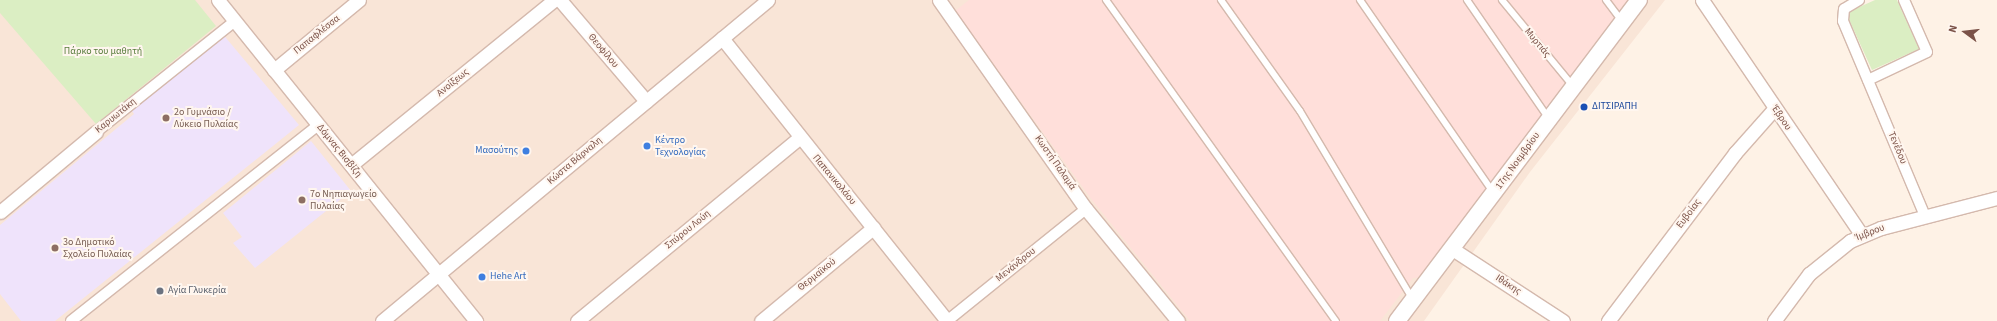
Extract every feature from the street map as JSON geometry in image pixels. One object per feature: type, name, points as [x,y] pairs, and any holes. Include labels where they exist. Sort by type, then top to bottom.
[{"type":"street","name":"Δόμνας Βισβίζη","points":[[218,0],[476,321]]},
{"type":"street","name":"Παπαφλέσσα","points":[[274,70],[359,0]]},
{"type":"street","name":"Ανοίξεως","points":[[351,165],[554,0]]},
{"type":"street","name":"Θεοφίλου","points":[[560,0],[646,101]]},
{"type":"street","name":"Κώστα Βάρναλη","points":[[382,321],[768,0]]},
{"type":"street","name":"Κωστή Παλαμά","points":[[939,0],[1086,209],[1178,321]]},
{"type":"street","name":"17ης Νοεμβρίου","points":[[1397,321],[1454,250],[1494,193],[1638,0]]},
{"type":"street","name":"Έβρου","points":[[1702,0],[1774,109],[1862,235]]},
{"type":"street","name":"Τενέδου","points":[[1859,0],[1848,5],[1842,16],[1926,216]]},
{"type":"street","points":[[1868,80],[1927,52],[1904,0]]},
{"type":"street","name":"Καρυωτάκη","points":[[0,212],[96,132],[235,21]]},
{"type":"street","name":"Παπανικολάου","points":[[722,38],[799,138],[873,228],[945,320]]},
{"type":"street","name":"Ευβοίας","points":[[1608,321],[1735,153],[1774,109]]},
{"type":"street","points":[[71,321],[318,125]]},
{"type":"street","name":"Σπύρου Λούη","points":[[577,321],[799,138]]},
{"type":"street","name":"Ίμβρου","points":[[1774,321],[1818,265],[1862,235],[1926,216],[1997,198]]},
{"type":"street","name":"Μενάνδρου","points":[[945,320],[1086,209]]},
{"type":"street","name":"Θερμαϊκού","points":[[761,321],[873,228]]},
{"type":"street","name":"Ιθάκης","points":[[1454,250],[1563,321]]},
{"type":"lane","points":[[1106,0],[1336,321]]},
{"type":"lane","points":[[1222,0],[1300,110],[1414,301]]},
{"type":"lane","points":[[1360,0],[1494,193]]},
{"type":"lane","points":[[1467,0],[1549,119]]},
{"type":"lane","name":"Μυρτιάς","points":[[1502,0],[1573,86]]},
{"type":"lane","points":[[1606,0],[1622,20]]},
{"type":"shaded area","points":[[0,0],[1665,0],[1530,172],[1424,321],[0,321]]},
{"type":"shaded area","points":[[969,0],[1633,0],[1425,277],[1413,278],[1380,321],[1190,321],[1092,200],[955,11]]},
{"type":"shaded area","points":[[221,32],[299,125],[55,321],[21,321],[0,294],[0,225],[134,114],[130,108]]},
{"type":"shaded area","points":[[311,141],[351,191],[255,268],[233,243],[242,237],[223,213]]},
{"type":"green space","name":"Πάρκο του μαθητή","points":[[0,0],[195,0],[216,26],[96,124],[0,13]]},
{"type":"green space","points":[[1875,0],[1897,0],[1919,49],[1872,70],[1846,13]]},
{"type":"place","name":"ΔΙΤΣΙΡΑΠΗ","points":[[1584,107]]},
{"type":"place","name":"2o Γυμνάσιο / Λύκειο Πυλαίας","points":[[166,118]]},
{"type":"place","name":"Κέντρο Τεχνολογίας","points":[[647,146]]},
{"type":"place","name":"Μασούτης","points":[[526,151]]},
{"type":"place","name":"7ο Νηπιαγωγείο Πυλαίας","points":[[302,200]]},
{"type":"place","name":"3ο Δημοτικό Σχολείο Πυλαίας","points":[[55,248]]},
{"type":"place","name":"Hehe Art","points":[[482,277]]},
{"type":"place","name":"Αγία Γλυκερία","points":[[160,291]]}]
